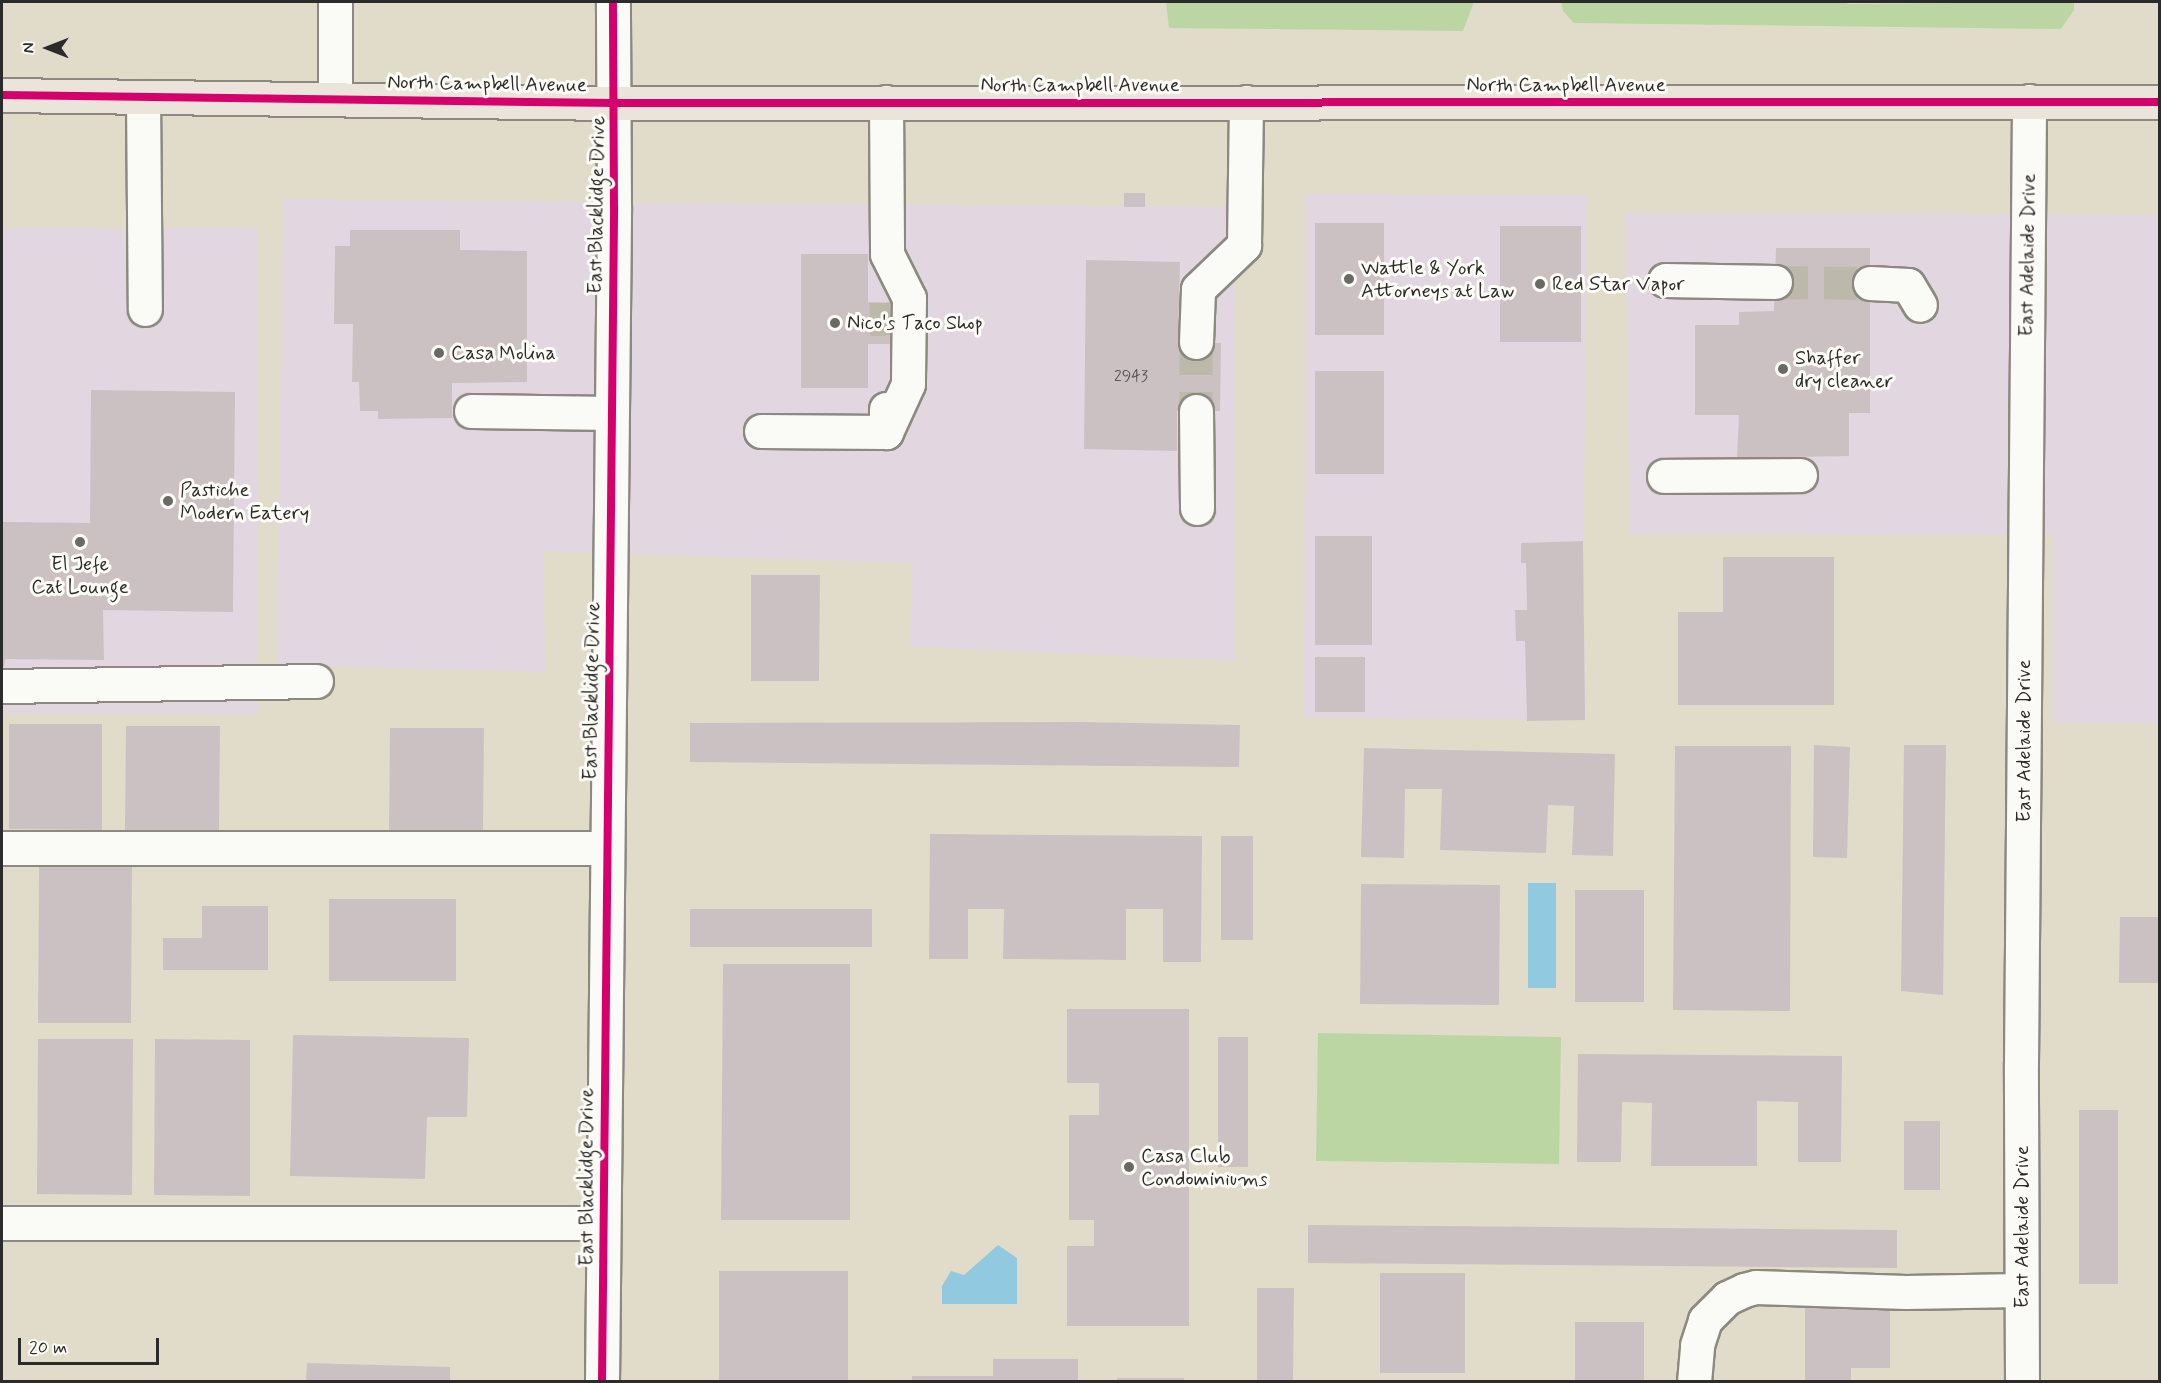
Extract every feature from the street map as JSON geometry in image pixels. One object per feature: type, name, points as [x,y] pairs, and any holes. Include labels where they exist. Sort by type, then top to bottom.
[{"type":"main road","name":"North Campbell Avenue","points":[[2,95],[615,102],[2160,102]]},
{"type":"street","points":[[335,2],[335,99]]},
{"type":"street","name":"East Blacklidge Drive","points":[[602,1382],[615,102],[614,2]]},
{"type":"street","points":[[143,97],[145,309]]},
{"type":"street","name":"East Adelaide Drive","points":[[2022,1382],[2029,101]]},
{"type":"street","points":[[886,102],[886,302]]},
{"type":"street","points":[[1196,342],[1198,289],[1244,245],[1246,102]]},
{"type":"street","points":[[886,432],[908,384],[909,309],[909,298],[887,254]]},
{"type":"street","points":[[1665,280],[1775,282]]},
{"type":"street","points":[[1870,284],[1908,285],[1920,305]]},
{"type":"street","points":[[886,432],[887,344]]},
{"type":"street","points":[[471,411],[612,413]]},
{"type":"street","points":[[1196,411],[1197,508]]},
{"type":"street","points":[[761,431],[886,432]]},
{"type":"street","points":[[1664,476],[1800,475]]},
{"type":"street","points":[[2,686],[316,681]]},
{"type":"street","points":[[2,848],[607,848]]},
{"type":"street","points":[[2,1223],[603,1224]]},
{"type":"street","points":[[1694,1382],[1697,1346],[1705,1320],[1726,1298],[1744,1290],[1756,1287],[1906,1292],[2021,1290]]},
{"type":"shaded area","points":[[1306,194],[1588,195],[1583,541],[1585,720],[1304,718]]},
{"type":"shaded area","points":[[283,199],[1235,207],[1235,661],[910,646],[912,563],[543,551],[545,672],[277,665]]},
{"type":"shaded area","points":[[1625,213],[2159,215],[2159,724],[2053,723],[2054,535],[1630,534]]},
{"type":"shaded area","points":[[2,228],[257,228],[257,714],[2,714]]},
{"type":"green space","points":[[1166,2],[1474,2],[1463,31],[1169,28]]},
{"type":"green space","points":[[1561,2],[1846,2],[1848,4],[2074,2],[2074,10],[2061,29],[1574,23],[1563,11]]},
{"type":"green space","points":[[1318,1033],[1561,1037],[1559,1164],[1316,1161]]},
{"type":"water","points":[[1528,883],[1556,883],[1556,988],[1528,988]]},
{"type":"water","points":[[998,1245],[1017,1258],[1017,1304],[942,1304],[942,1286],[951,1271],[964,1275]]},
{"type":"building","points":[[1124,193],[1145,193],[1145,207],[1124,207]]},
{"type":"building","name":"Wattle & York Attorneys at Law","points":[[1315,223],[1384,223],[1384,335],[1315,335]]},
{"type":"building","name":"Red Star Vapor","points":[[1500,226],[1581,226],[1581,342],[1500,342]]},
{"type":"building","name":"Casa Molina","points":[[350,230],[460,230],[460,250],[527,251],[527,382],[452,383],[452,418],[378,419],[378,411],[360,411],[359,382],[352,382],[353,324],[334,324],[335,246],[350,246]]},
{"type":"building","name":"Shaffer dry cleaner","points":[[1776,248],[1870,248],[1870,413],[1849,413],[1849,456],[1737,458],[1739,415],[1695,415],[1695,325],[1739,325],[1739,312],[1774,311]]},
{"type":"building","name":"Nico's Taco Shop","points":[[801,254],[868,254],[868,302],[901,303],[901,344],[868,344],[868,388],[801,388]]},
{"type":"building","points":[[1086,260],[1180,262],[1178,342],[1221,343],[1220,411],[1177,411],[1177,451],[1084,449]]},
{"type":"building","points":[[1315,371],[1384,371],[1384,474],[1315,474]]},
{"type":"building","points":[[91,390],[235,392],[233,612],[103,610],[104,660],[5,659],[4,667],[2,667],[2,522],[90,523]]},
{"type":"building","points":[[1315,536],[1372,536],[1372,645],[1315,645]]},
{"type":"building","points":[[1583,541],[1585,720],[1527,721],[1525,641],[1516,641],[1515,610],[1527,610],[1526,563],[1521,563],[1521,543]]},
{"type":"building","points":[[1723,557],[1834,557],[1834,705],[1678,705],[1678,612],[1723,612]]},
{"type":"building","points":[[751,575],[820,575],[819,681],[751,681]]},
{"type":"building","points":[[1315,657],[1365,657],[1365,712],[1315,712]]},
{"type":"building","points":[[1081,722],[1240,725],[1239,767],[690,762],[690,723]]},
{"type":"building","points":[[9,724],[102,724],[102,830],[9,829]]},
{"type":"building","points":[[126,726],[220,726],[219,830],[125,830]]},
{"type":"building","points":[[390,728],[484,728],[483,834],[389,834]]},
{"type":"building","points":[[1814,745],[1850,747],[1847,858],[1813,857]]},
{"type":"building","points":[[1904,745],[1946,745],[1943,995],[1901,991]]},
{"type":"building","points":[[1675,746],[1791,746],[1790,1011],[1673,1010]]},
{"type":"building","points":[[1364,748],[1615,754],[1613,856],[1572,855],[1574,806],[1548,805],[1546,853],[1440,850],[1442,789],[1405,789],[1404,858],[1361,857]]},
{"type":"building","points":[[930,834],[1202,836],[1201,962],[1163,962],[1163,909],[1126,909],[1126,960],[1003,959],[1004,909],[968,909],[968,959],[929,959]]},
{"type":"building","points":[[1221,836],[1253,836],[1253,940],[1221,940]]},
{"type":"building","points":[[39,866],[132,867],[131,1023],[38,1023]]},
{"type":"building","points":[[1361,884],[1500,885],[1499,1005],[1360,1004]]},
{"type":"building","points":[[1575,890],[1644,890],[1644,1002],[1575,1002]]},
{"type":"building","points":[[329,899],[456,899],[456,981],[329,981]]},
{"type":"building","points":[[202,906],[268,906],[268,970],[163,970],[163,938],[202,938]]},
{"type":"building","points":[[690,909],[872,909],[872,947],[690,947]]},
{"type":"building","points":[[2120,917],[2160,917],[2160,983],[2119,983]]},
{"type":"building","points":[[723,964],[850,964],[850,1220],[721,1220]]},
{"type":"building","name":"Casa Club Condominiums","points":[[1067,1009],[1189,1009],[1189,1326],[1067,1326],[1067,1246],[1094,1246],[1094,1220],[1069,1220],[1069,1115],[1099,1115],[1099,1083],[1067,1083]]},
{"type":"building","points":[[293,1035],[469,1038],[467,1117],[427,1117],[425,1179],[290,1176]]},
{"type":"building","points":[[1218,1037],[1248,1037],[1248,1167],[1218,1167]]},
{"type":"building","points":[[38,1039],[133,1039],[132,1195],[37,1194]]},
{"type":"building","points":[[155,1039],[250,1040],[250,1196],[154,1195]]},
{"type":"building","points":[[1578,1054],[1842,1056],[1841,1162],[1798,1162],[1798,1102],[1757,1101],[1757,1166],[1651,1166],[1652,1103],[1622,1102],[1621,1162],[1577,1162]]},
{"type":"building","points":[[2079,1110],[2118,1110],[2118,1284],[2079,1284]]},
{"type":"building","points":[[1904,1121],[1940,1121],[1940,1190],[1904,1190]]},
{"type":"building","points":[[1308,1225],[1897,1230],[1897,1268],[1308,1263]]},
{"type":"building","points":[[719,1271],[848,1271],[848,1382],[719,1382]]},
{"type":"building","points":[[1380,1273],[1465,1273],[1465,1373],[1380,1373]]},
{"type":"building","points":[[1257,1288],[1294,1288],[1293,1382],[1257,1382]]},
{"type":"building","points":[[1805,1306],[1890,1306],[1890,1368],[1851,1368],[1851,1382],[1805,1382]]},
{"type":"building","points":[[1575,1322],[1644,1322],[1644,1382],[1575,1382]]},
{"type":"building","points":[[993,1359],[1078,1359],[1078,1382],[912,1382],[912,1376],[993,1376]]},
{"type":"building","points":[[307,1363],[450,1367],[450,1382],[306,1382]]},
{"type":"building","points":[[1117,1378],[1184,1378],[1184,1382],[1117,1382]]},
{"type":"tunnel","points":[[1775,282],[1870,283]]},
{"type":"tunnel","points":[[886,302],[887,344]]},
{"type":"tunnel","points":[[1196,342],[1196,411]]},
{"type":"cycle path","points":[[602,1382],[614,207],[613,2]]},
{"type":"cycle path","points":[[2,95],[615,103],[2160,102]]},
{"type":"place","name":"Wattle & York Attorneys at Law","points":[[1349,279]]},
{"type":"place","name":"Red Star Vapor","points":[[1540,284]]},
{"type":"place","name":"Nico's Taco Shop","points":[[835,323]]},
{"type":"place","name":"Casa Molina","points":[[439,353]]},
{"type":"place","name":"Shaffer dry cleaner","points":[[1783,369]]},
{"type":"place","name":"Pastiche Modern Eatery","points":[[168,501]]},
{"type":"place","name":"El Jefe Cat Lounge","points":[[80,542]]},
{"type":"place","name":"Casa Club Condominiums","points":[[1129,1167]]}]
